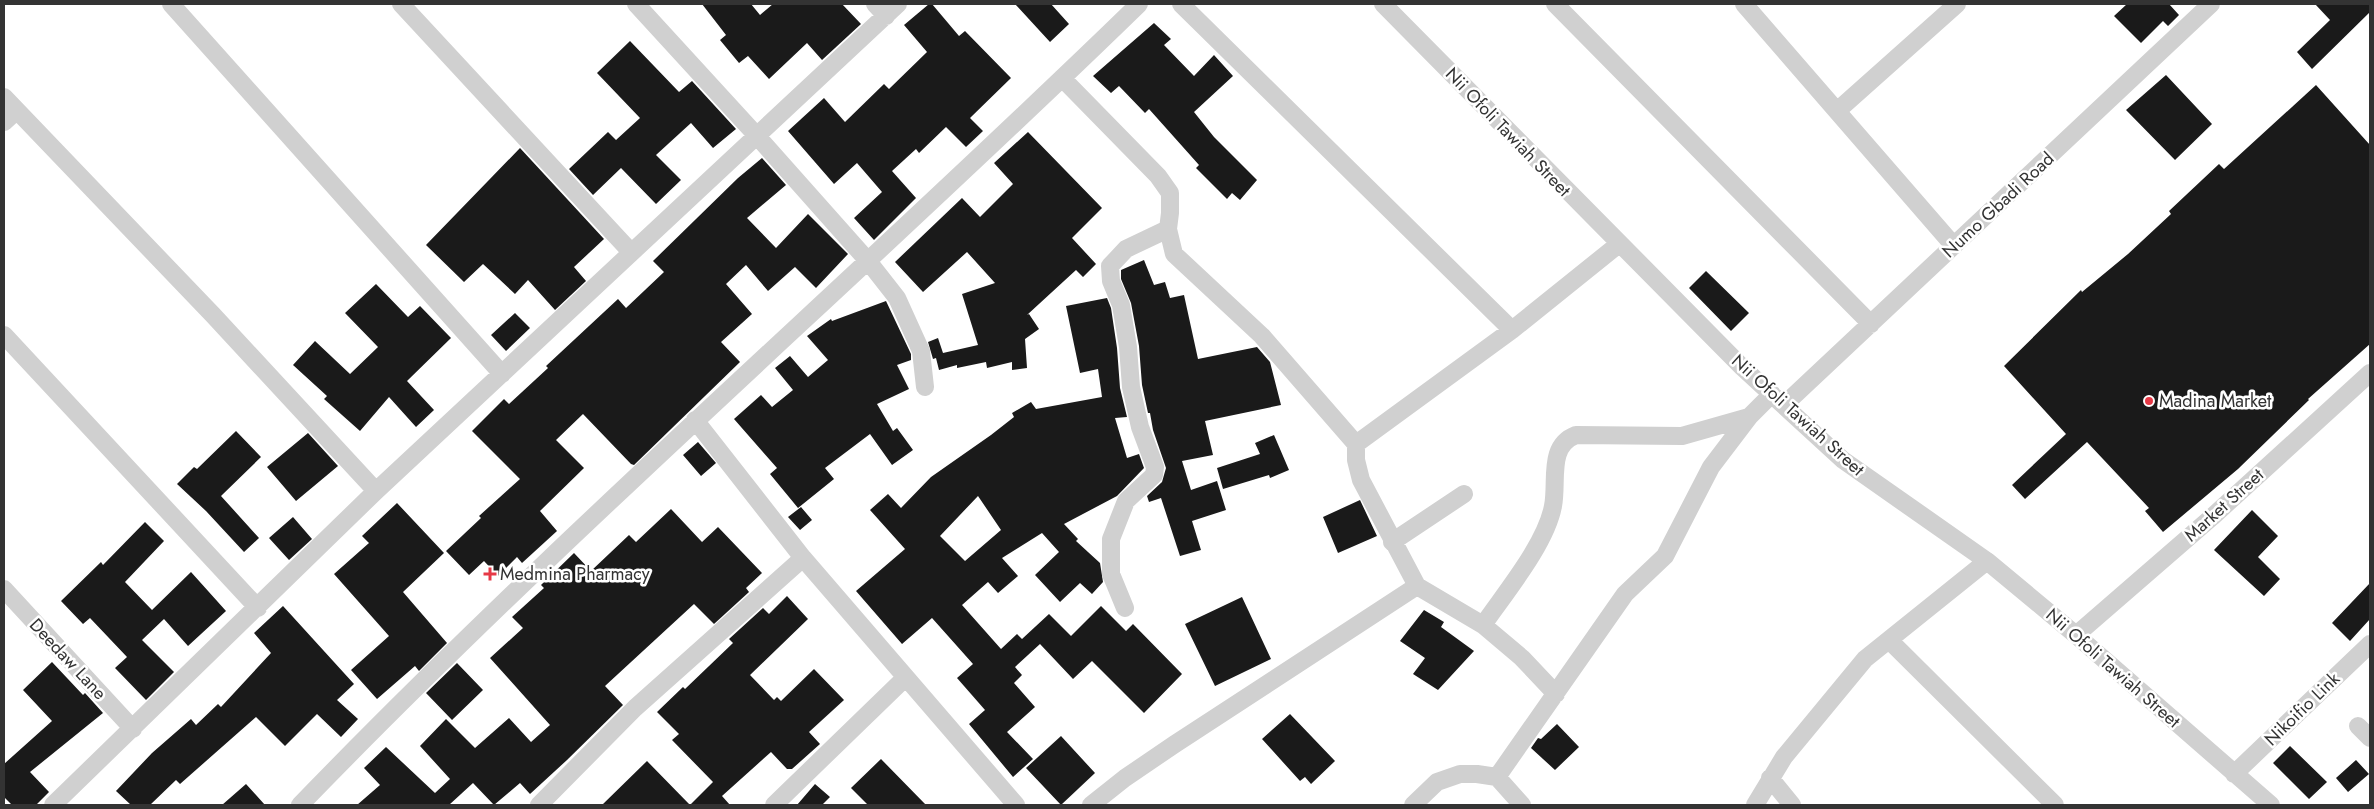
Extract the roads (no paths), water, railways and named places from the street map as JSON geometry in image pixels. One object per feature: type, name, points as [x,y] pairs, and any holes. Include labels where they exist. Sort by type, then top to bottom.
[{"type":"street","points":[[171,4],[502,374]]},
{"type":"street","points":[[401,4],[631,252]]},
{"type":"street","points":[[636,4],[868,261],[897,298],[921,351],[925,387]]},
{"type":"street","points":[[300,805],[396,706],[695,420],[868,261],[1139,4]]},
{"type":"street","points":[[1182,4],[1512,330]]},
{"type":"street","name":"Nii Ofoli Tawiah Street","points":[[1385,4],[1742,367],[1843,460],[1987,561],[2076,635],[2271,805]]},
{"type":"street","points":[[1555,4],[1870,324]]},
{"type":"street","points":[[1744,4],[1954,246]]},
{"type":"street","points":[[1837,111],[1957,4]]},
{"type":"street","name":"Numo Gbadi Road","points":[[1497,777],[1625,594],[1665,556],[1711,467],[1749,417],[1778,399],[1870,324],[2211,4]]},
{"type":"street","points":[[53,805],[258,608],[376,491],[757,136],[886,8]]},
{"type":"street","points":[[1062,78],[1158,176],[1170,193],[1168,230],[1174,254],[1262,336],[1356,444],[1356,460],[1361,480],[1392,542],[1417,586],[1483,625],[1522,658],[1556,694]]},
{"type":"street","points":[[4,97],[10,116],[213,315],[376,491]]},
{"type":"street","points":[[1125,608],[1111,574],[1111,539],[1126,501],[1154,475],[1155,467],[1143,435],[1135,403],[1121,305],[1111,281],[1110,266],[1126,249],[1168,230]]},
{"type":"street","points":[[1356,444],[1512,330],[1619,244]]},
{"type":"street","points":[[4,335],[258,608]]},
{"type":"street","name":"Market Street","points":[[2076,635],[2212,518],[2370,373]]},
{"type":"street","points":[[1483,625],[1547,527],[1553,506],[1557,459],[1560,446],[1567,439],[1576,435],[1682,436],[1749,417]]},
{"type":"street","points":[[695,420],[803,558],[1016,805]]},
{"type":"street","points":[[1392,542],[1464,494]]},
{"type":"street","points":[[539,805],[636,708],[803,558]]},
{"type":"street","points":[[1755,805],[1784,757],[1865,659],[1987,561]]},
{"type":"street","points":[[1091,805],[1125,778],[1417,586]]},
{"type":"street","name":"Deedaw Lane","points":[[4,589],[133,729]]},
{"type":"street","points":[[1889,640],[2056,805]]},
{"type":"street","name":"Nikoifio Link","points":[[2234,774],[2370,644]]},
{"type":"street","points":[[776,804],[905,678]]},
{"type":"street","points":[[2358,726],[2370,738]]},
{"type":"street","points":[[1413,805],[1436,782],[1460,774],[1497,777],[1522,805]]},
{"type":"street","points":[[1770,778],[1792,805]]},
{"type":"place","name":"Madina Market","points":[[2149,401]]},
{"type":"place","name":"Medmina Pharmacy","points":[[490,574]]}]
